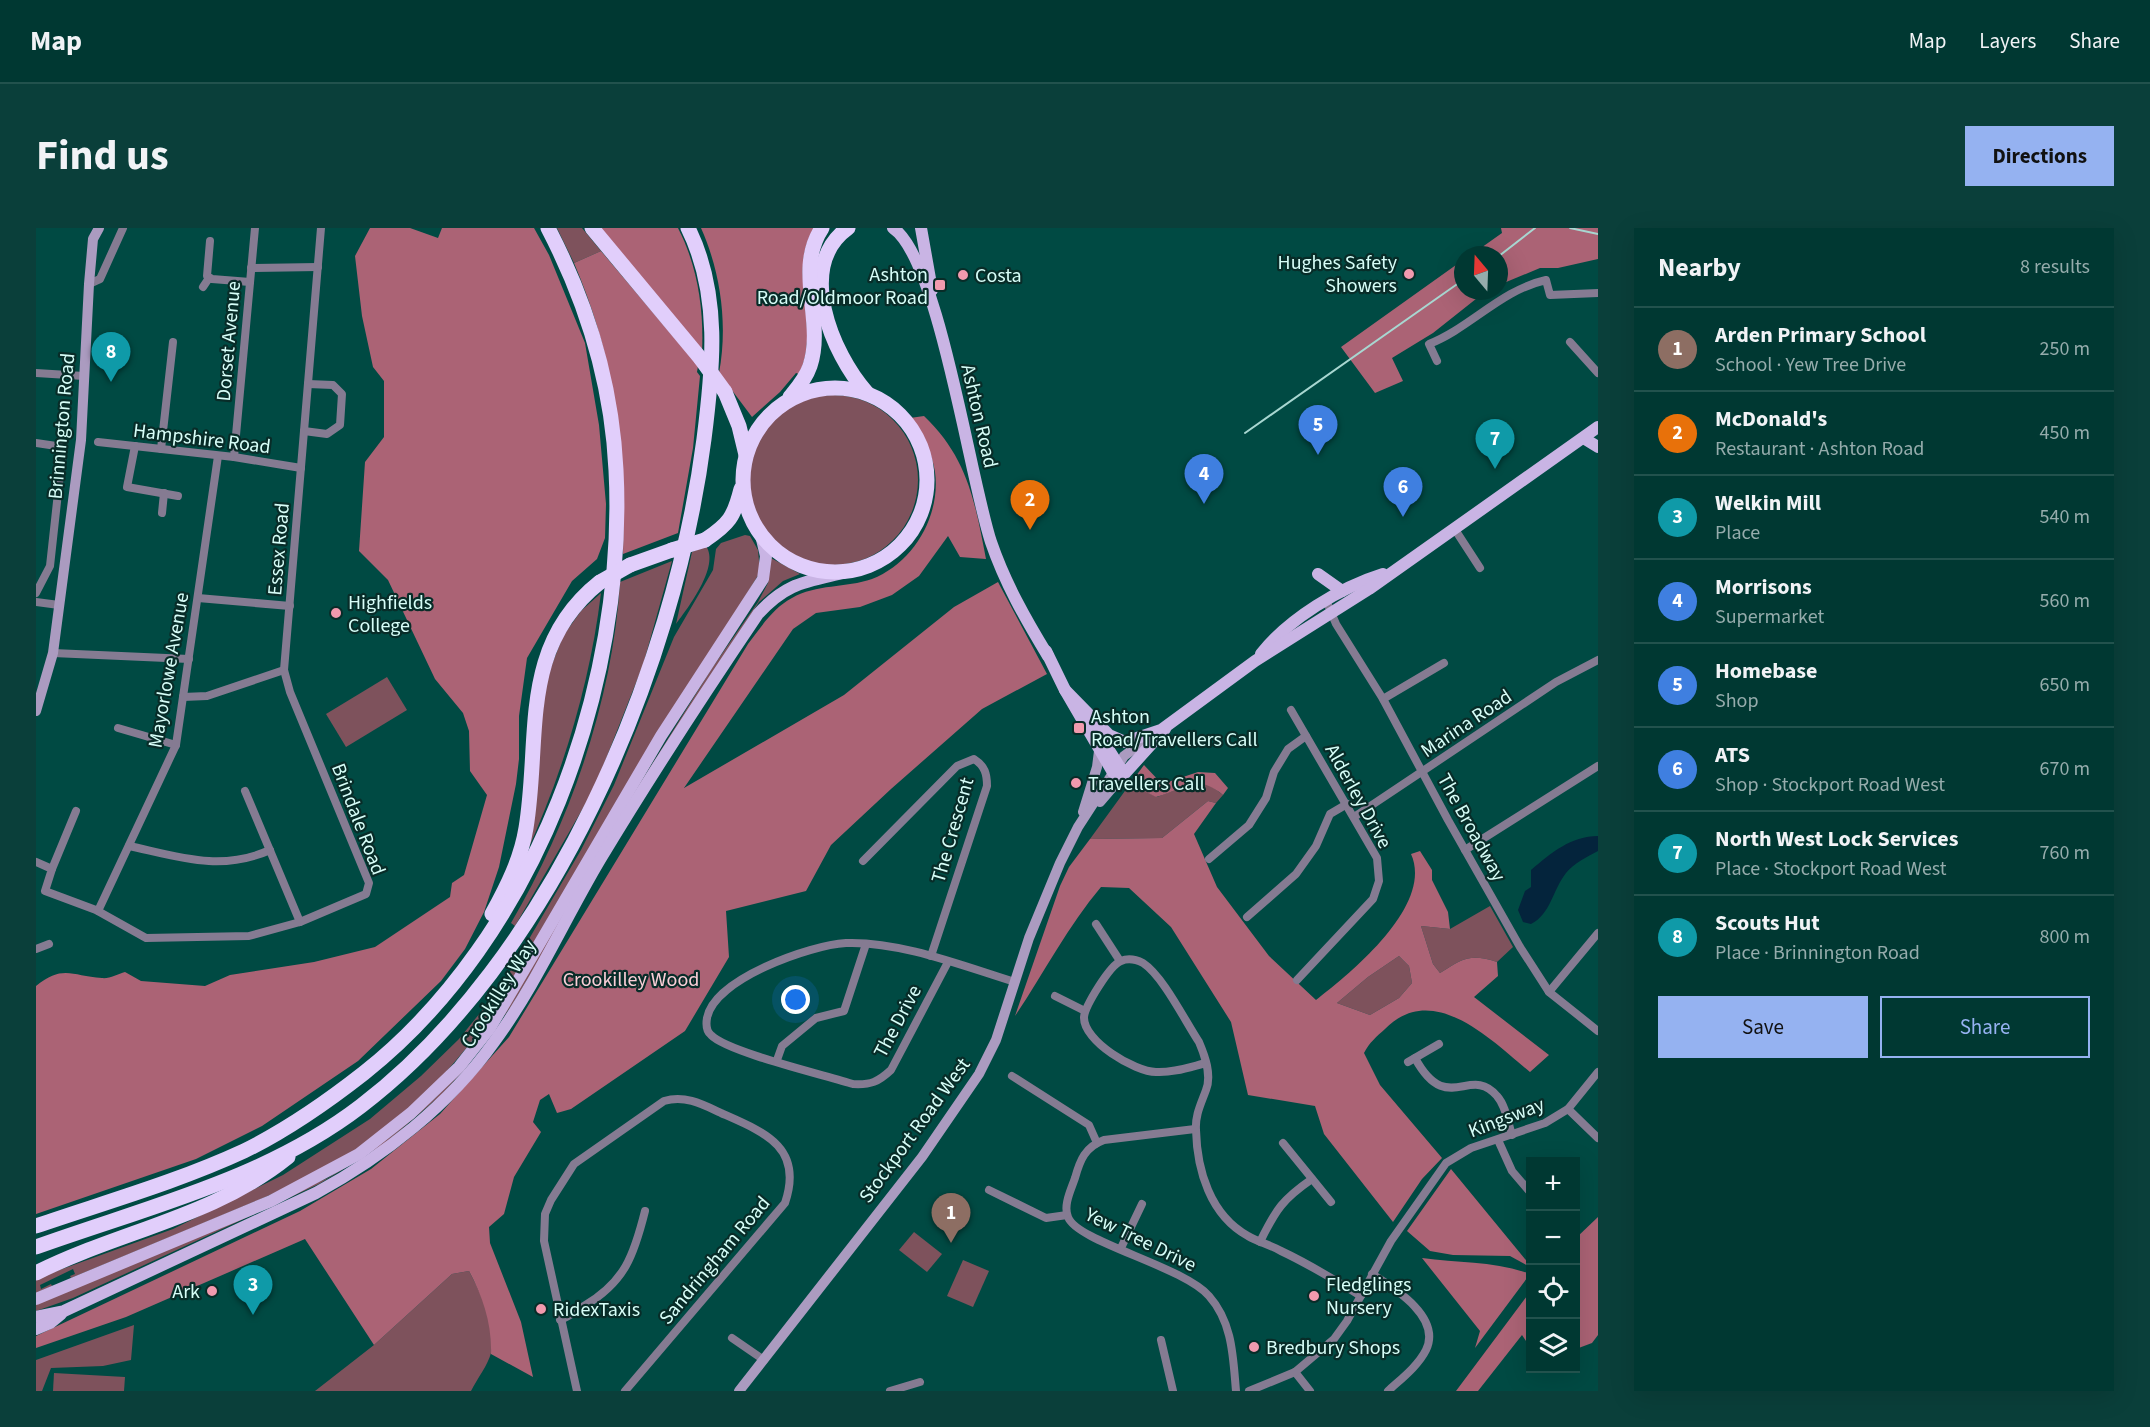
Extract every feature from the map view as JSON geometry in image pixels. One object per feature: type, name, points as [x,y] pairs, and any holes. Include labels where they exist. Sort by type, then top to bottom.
[{"type":"highway","points":[[36,1226],[170,1181],[245,1150],[322,1104],[396,1045],[426,1015],[478,950],[511,902],[526,873],[569,774],[596,682],[615,582],[616,468],[609,405],[596,345],[582,304],[548,228]]},
{"type":"highway","points":[[478,950],[481,934],[517,863],[525,831],[539,682],[547,651],[576,603],[600,582],[630,565],[705,540],[726,526],[736,510],[743,482],[746,455],[739,426],[725,392],[701,359],[591,228]]},
{"type":"highway","points":[[36,1273],[214,1203],[263,1177],[307,1142],[360,1107],[431,1047],[482,986],[534,910],[597,795],[646,682],[682,561],[701,462],[712,338],[711,302],[702,264],[688,228]]},
{"type":"highway","points":[[746,455],[765,420],[788,400],[802,382],[810,364],[814,321],[810,263],[813,247],[822,228]]},
{"type":"highway","points":[[743,482],[750,516],[761,535],[775,550],[796,564],[813,570],[843,573],[871,566],[897,548],[914,529],[926,498],[928,479],[919,441],[900,414],[867,393],[850,375],[835,345],[828,324],[821,282],[828,249],[837,236],[848,228]]},
{"type":"highway","points":[[788,400],[825,388],[841,388],[867,393]]},
{"type":"highway","points":[[36,1247],[194,1193],[307,1142]]},
{"type":"main road","name":"Brinnington Road","points":[[36,711],[53,653],[81,440],[89,284],[93,239],[99,228]]},
{"type":"main road","name":"Ashton Road","points":[[892,228],[910,247],[935,312]]},
{"type":"main road","name":"Ashton Road","points":[[921,228],[935,312],[979,497],[1000,562],[1024,601],[1048,656],[1099,751],[1118,773]]},
{"type":"main road","name":"Stockport Road West","points":[[1078,827],[1118,773],[1165,726],[1258,658],[1332,618],[1390,572],[1585,439],[1598,427]]},
{"type":"main road","points":[[1585,439],[1598,447]]},
{"type":"main road","name":"Crookilley Way","points":[[36,1299],[271,1201],[326,1173],[391,1130],[459,1067],[490,1028],[661,736],[763,579],[766,556],[761,535]]},
{"type":"main road","name":"Stockport Road West","points":[[1258,658],[1279,635],[1322,603],[1342,591],[1390,572]]},
{"type":"main road","name":"Crookilley Way","points":[[36,1317],[64,1311],[316,1193],[354,1172],[397,1141],[466,1078],[495,1041],[625,818],[758,614],[771,600],[794,584],[843,573]]},
{"type":"main road","points":[[1318,574],[1342,591]]},
{"type":"main road","name":"Ashton Road","points":[[1065,690],[1109,735],[1125,742],[1165,726]]},
{"type":"main road","name":"Ashton Road","points":[[1081,707],[1118,773]]},
{"type":"main road","name":"Stockport Road West","points":[[739,1391],[922,1157],[973,1082],[996,1040],[1047,893],[1078,827],[1097,767],[1099,751]]},
{"type":"main road","name":"Crookilley Way","points":[[36,1329],[50,1323],[64,1311]]},
{"type":"street","points":[[89,284],[100,279],[123,228]]},
{"type":"street","name":"Dorset Avenue","points":[[234,457],[255,228]]},
{"type":"street","name":"Essex Road","points":[[284,670],[321,228]]},
{"type":"street","points":[[209,278],[207,276],[210,241]]},
{"type":"street","points":[[251,268],[318,267]]},
{"type":"street","points":[[209,278],[250,282]]},
{"type":"street","points":[[203,287],[209,278]]},
{"type":"street","points":[[1437,361],[1429,344],[1509,295],[1537,282],[1546,280],[1550,295],[1598,293]]},
{"type":"street","points":[[161,449],[173,342]]},
{"type":"street","points":[[1570,342],[1598,374]]},
{"type":"street","points":[[36,373],[84,375]]},
{"type":"street","points":[[304,431],[327,434],[340,425],[342,394],[333,384],[308,384]]},
{"type":"street","name":"Hampshire Road","points":[[98,442],[234,457],[301,468]]},
{"type":"street","points":[[36,443],[63,447],[50,566],[36,593]]},
{"type":"street","points":[[135,446],[127,487],[178,496]]},
{"type":"street","name":"Mayorlowe Avenue","points":[[98,911],[176,745],[218,456]]},
{"type":"street","points":[[162,513],[164,493]]},
{"type":"street","points":[[1454,528],[1480,568]]},
{"type":"street","points":[[198,598],[290,606]]},
{"type":"street","points":[[36,602],[59,605]]},
{"type":"street","name":"The Broadway","points":[[1322,603],[1383,699],[1465,850],[1549,992],[1598,1031]]},
{"type":"street","points":[[53,653],[189,659]]},
{"type":"street","name":"Marina Road","points":[[1354,817],[1556,682],[1598,660]]},
{"type":"street","points":[[1383,699],[1444,663]]},
{"type":"street","points":[[183,697],[207,696],[284,670]]},
{"type":"street","name":"Brindale Road","points":[[52,870],[45,891],[98,911],[146,938],[249,936],[300,922],[366,894],[369,883],[290,692],[284,670]]},
{"type":"street","name":"Alderley Drive","points":[[1291,710],[1377,858],[1379,881],[1373,899],[1297,980]]},
{"type":"street","points":[[118,728],[176,745]]},
{"type":"street","points":[[1209,859],[1249,825],[1266,798],[1274,772],[1288,749],[1306,736]]},
{"type":"street","name":"The Crescent","points":[[863,861],[957,766],[975,759],[981,763],[987,775],[987,786],[931,956]]},
{"type":"street","points":[[1465,850],[1598,765]]},
{"type":"street","points":[[245,791],[300,922]]},
{"type":"street","points":[[1247,918],[1296,874],[1316,846],[1330,814],[1347,804]]},
{"type":"street","points":[[36,862],[52,870],[76,811]]},
{"type":"street","points":[[129,846],[198,862],[248,860],[270,850]]},
{"type":"street","points":[[1096,924],[1120,961]]},
{"type":"street","points":[[1549,992],[1598,933]]},
{"type":"street","points":[[36,949],[49,944]]},
{"type":"street","points":[[777,1060],[782,1046],[816,1018],[844,1011],[866,944],[931,956],[1015,982]]},
{"type":"street","name":"The Drive","points":[[866,944],[822,946],[755,971],[726,992],[708,1011],[706,1022],[708,1032],[716,1040],[744,1052],[853,1084],[868,1085],[879,1082],[891,1070],[948,962]]},
{"type":"street","points":[[1206,1064],[1179,1070],[1146,1071],[1096,1043],[1088,1034],[1085,1023],[1086,1011],[1110,969],[1120,961],[1135,960],[1152,970],[1199,1042],[1206,1064],[1207,1088],[1196,1115],[1195,1129],[1203,1182],[1219,1209],[1246,1236],[1312,1267],[1361,1296]]},
{"type":"street","points":[[1055,996],[1086,1011]]},
{"type":"street","points":[[1439,1044],[1412,1060],[1425,1077],[1441,1088],[1477,1085],[1491,1090],[1502,1103],[1512,1135]]},
{"type":"street","name":"Kingsway","points":[[1372,1274],[1397,1231],[1446,1163],[1471,1148],[1545,1123],[1568,1109],[1598,1072]]},
{"type":"street","points":[[1012,1076],[1089,1125],[1097,1143],[1195,1129]]},
{"type":"street","name":"Sandringham Road","points":[[560,1320],[544,1241],[546,1214],[551,1200],[574,1164],[664,1101],[674,1098],[691,1099],[766,1133],[783,1152],[789,1172],[790,1187],[785,1203],[625,1391]]},
{"type":"street","points":[[1568,1109],[1598,1138]]},
{"type":"street","points":[[1498,1140],[1512,1171],[1526,1187]]},
{"type":"street","name":"Yew Tree Drive","points":[[1097,1143],[1080,1160],[1067,1202],[1067,1215],[1078,1231],[1192,1281],[1208,1294],[1229,1330],[1236,1391]]},
{"type":"street","points":[[1283,1143],[1331,1202]]},
{"type":"street","points":[[1260,1242],[1273,1215],[1287,1196],[1312,1179]]},
{"type":"street","name":"Yew Tree Drive","points":[[989,1190],[1046,1218],[1067,1215]]},
{"type":"street","points":[[1121,1248],[1142,1204]]},
{"type":"street","points":[[577,1391],[560,1320],[597,1298],[621,1276],[636,1248],[645,1211]]},
{"type":"street","points":[[1249,1391],[1295,1372],[1334,1339],[1372,1274],[1395,1289],[1413,1305],[1428,1330],[1429,1340],[1426,1351],[1388,1391]]},
{"type":"street","points":[[732,1338],[764,1360]]},
{"type":"street","points":[[1161,1340],[1173,1391]]},
{"type":"street","points":[[1295,1372],[1310,1391]]},
{"type":"street","points":[[890,1391],[920,1382]]},
{"type":"shaded area","points":[[557,228],[582,228],[601,251],[574,263]]},
{"type":"shaded area","points":[[833,395],[865,402],[893,420],[911,448],[918,480],[911,512],[893,540],[865,558],[833,565],[801,558],[773,540],[755,512],[748,480],[755,448],[773,420],[801,402]]},
{"type":"shaded area","points":[[745,535],[750,536],[758,550],[760,572],[496,1010],[443,1075],[398,1120],[362,1146],[323,1169],[260,1199],[71,1278],[70,1276],[75,1274],[73,1269],[40,1285],[41,1289],[51,1284],[52,1286],[36,1293],[36,1279],[173,1229],[283,1175],[370,1119],[421,1076],[459,1039],[501,987],[581,850],[614,785],[674,637],[713,570],[716,549],[721,543]]},
{"type":"shaded area","points":[[706,546],[709,564],[706,575],[676,624],[692,552]]},
{"type":"shaded area","points":[[771,558],[800,574],[783,581],[759,602],[706,682],[512,1005],[465,1069],[440,1096],[384,1144],[319,1184],[73,1298],[36,1311],[36,1302],[328,1178],[390,1137],[435,1098],[461,1071],[712,668],[758,602],[768,583]]},
{"type":"shaded area","points":[[672,561],[643,665],[594,789],[515,926],[511,923],[552,844],[585,758],[608,670],[616,626],[620,582]]},
{"type":"shaded area","points":[[601,593],[590,660],[573,727],[551,793],[525,856],[546,680],[563,636],[581,611]]},
{"type":"shaded area","points":[[387,677],[407,710],[346,747],[326,714]]},
{"type":"shaded area","points":[[1199,781],[1210,785],[1223,795],[1216,803],[1208,801],[1162,838],[1090,839],[1130,784],[1157,797]]},
{"type":"shaded area","points":[[1490,906],[1513,947],[1497,962],[1480,958],[1467,959],[1440,973],[1433,964],[1421,926],[1450,929]]},
{"type":"shaded area","points":[[1399,956],[1409,966],[1412,983],[1399,998],[1370,1015],[1337,1003],[1368,977]]},
{"type":"shaded area","points":[[914,1232],[942,1254],[927,1272],[899,1250]]},
{"type":"shaded area","points":[[963,1260],[989,1271],[973,1307],[947,1296]]},
{"type":"shaded area","points":[[469,1271],[487,1310],[492,1332],[491,1353],[471,1391],[315,1391],[374,1345],[452,1274]]},
{"type":"shaded area","points":[[134,1325],[131,1360],[103,1366],[51,1368],[42,1391],[36,1391],[36,1360]]},
{"type":"shaded area","points":[[54,1373],[125,1377],[124,1391],[53,1391]]},
{"type":"green space","points":[[370,228],[410,228],[438,238],[442,228],[534,228],[549,255],[585,343],[599,425],[606,504],[605,538],[597,559],[572,581],[527,658],[519,716],[519,759],[516,784],[499,867],[484,912],[465,949],[441,981],[358,1061],[262,1126],[196,1159],[36,1214],[36,986],[45,979],[61,973],[105,978],[125,972],[141,981],[205,986],[230,975],[314,962],[375,947],[450,897],[452,883],[464,875],[487,795],[470,771],[469,731],[463,713],[435,679],[388,580],[359,551],[365,462],[384,437],[384,381],[373,367],[362,316],[355,256]]},
{"type":"green space","points":[[595,228],[678,228],[695,273],[701,305],[702,353]]},
{"type":"green space","points":[[701,228],[814,228],[806,245],[803,263],[807,338],[805,356],[799,374],[796,373],[780,392],[752,417],[719,373],[723,336],[721,299],[714,263]]},
{"type":"green space","points":[[1501,228],[1598,228],[1598,259],[1558,268],[1540,268],[1508,281],[1508,246],[1484,246],[1502,233]]},
{"type":"green space","points":[[601,251],[698,366],[697,372],[700,376],[693,448],[678,533],[623,554],[622,478],[615,406],[600,335],[574,263]]},
{"type":"green space","points":[[1454,266],[1454,300],[1475,300],[1433,333],[1392,358],[1403,381],[1375,393],[1341,347]]},
{"type":"green space","name":"Crookilley Wood","points":[[924,416],[951,448],[960,465],[973,500],[986,559],[960,557],[948,536],[919,576],[892,595],[860,607],[816,613],[793,629],[684,788],[844,695],[954,607],[998,582],[1047,674],[982,709],[891,789],[831,845],[806,891],[726,911],[729,957],[685,1031],[571,1109],[557,1113],[549,1094],[540,1100],[533,1122],[541,1132],[514,1177],[504,1214],[489,1227],[490,1243],[521,1322],[533,1377],[491,1354],[486,1311],[469,1271],[452,1274],[374,1345],[305,1239],[126,1317],[36,1348],[36,1336],[300,1211],[371,1169],[440,1114],[509,1037],[748,644],[768,618],[785,602],[811,590],[862,582],[887,572],[912,550],[929,521],[936,489],[932,457],[919,430],[910,418]]},
{"type":"green space","points":[[1144,765],[1162,784],[1198,772],[1215,773],[1228,788],[1223,795],[1214,788],[1198,784],[1156,797],[1130,784]]},
{"type":"green space","points":[[1208,801],[1216,803],[1194,834],[1217,887],[1269,956],[1316,1000],[1368,955],[1401,915],[1411,894],[1415,874],[1411,854],[1420,851],[1432,870],[1432,880],[1448,912],[1450,929],[1421,926],[1433,964],[1440,973],[1467,959],[1480,958],[1497,962],[1498,976],[1474,997],[1549,1055],[1530,1072],[1480,1031],[1461,1020],[1442,1013],[1422,1011],[1403,1015],[1376,1037],[1364,1053],[1380,1085],[1442,1158],[1422,1179],[1393,1222],[1324,1134],[1315,1106],[1248,1095],[1231,1022],[1171,927],[1129,888],[1101,887],[1067,934],[1015,1016],[1060,886],[1069,867],[1090,839],[1162,838]],"holes":[[[1399,956],[1409,966],[1412,983],[1399,998],[1370,1015],[1337,1003],[1368,977]]]},
{"type":"green space","points":[[1451,1169],[1526,1260],[1526,1265],[1510,1256],[1453,1255],[1430,1251],[1407,1231]]},
{"type":"green space","points":[[1598,1217],[1598,1335],[1592,1343],[1580,1348],[1580,1265],[1580,1234]]},
{"type":"green space","points":[[1422,1258],[1490,1265],[1526,1273],[1526,1279],[1475,1348],[1480,1331]]},
{"type":"green space","points":[[1526,1297],[1526,1341],[1522,1335],[1478,1391],[1456,1391]]},
{"type":"water","points":[[1598,836],[1598,851],[1569,869],[1538,920],[1531,924],[1523,922],[1518,910],[1525,891],[1531,887],[1531,870],[1570,842]]},
{"type":"railway","points":[[1508,249],[1535,228]]},
{"type":"railway","points":[[1570,228],[1598,234]]},
{"type":"railway","points":[[1245,433],[1454,286]]},
{"type":"place","name":"Hughes Safety Showers","points":[[1409,274]]},
{"type":"place","name":"Costa","points":[[963,275]]},
{"type":"place","name":"Ashton Road/Oldmoor Road","points":[[940,285]]},
{"type":"place","name":"Scouts Hut","points":[[111,382]]},
{"type":"place","name":"Homebase","points":[[1318,455]]},
{"type":"place","name":"North West Lock Services","points":[[1495,469]]},
{"type":"place","name":"Morrisons","points":[[1204,504]]},
{"type":"place","name":"ATS","points":[[1403,517]]},
{"type":"place","name":"McDonald's","points":[[1030,530]]},
{"type":"place","name":"Highfields College","points":[[336,613]]},
{"type":"place","name":"Ashton Road/Travellers Call","points":[[1079,728]]},
{"type":"place","name":"Travellers Call","points":[[1076,783]]},
{"type":"place","name":"Arden Primary School","points":[[951,1243]]},
{"type":"place","name":"Ark","points":[[212,1291]]},
{"type":"place","name":"Fledglings Nursery","points":[[1314,1296]]},
{"type":"place","name":"RidexTaxis","points":[[541,1309]]},
{"type":"place","name":"Welkin Mill","points":[[253,1315]]},
{"type":"place","name":"Bredbury Shops","points":[[1254,1347]]}]
